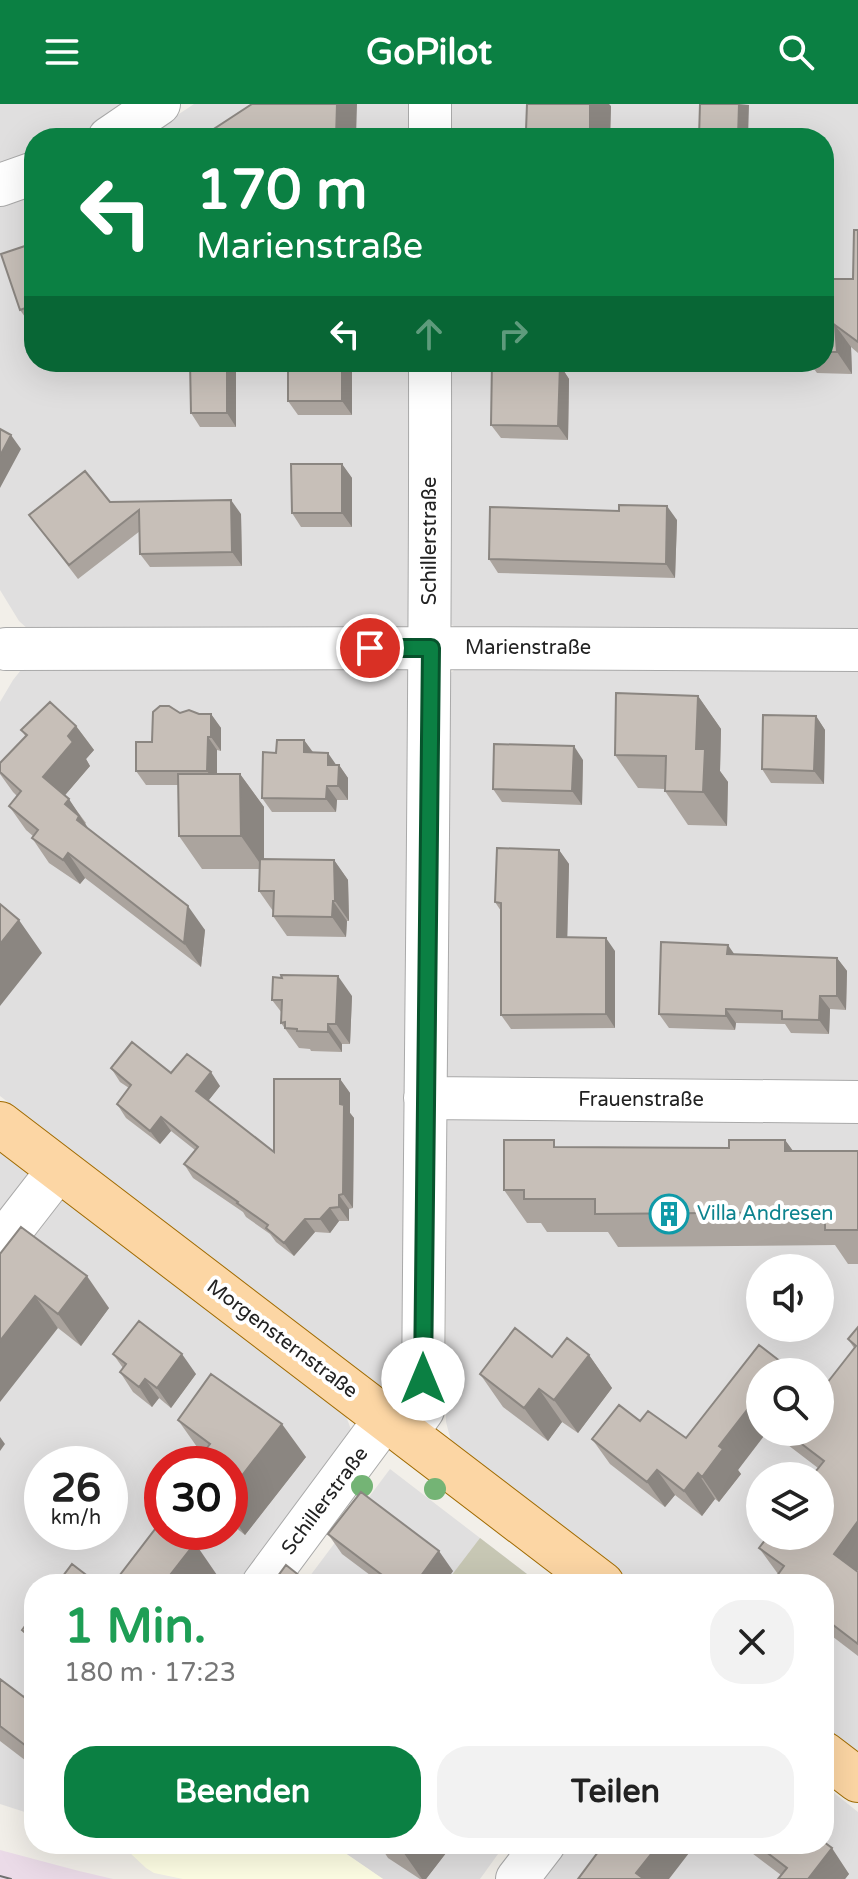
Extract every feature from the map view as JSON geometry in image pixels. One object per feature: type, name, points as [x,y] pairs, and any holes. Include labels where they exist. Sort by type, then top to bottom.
[{"type":"main road","name":"Morgensternstraße","points":[[0,1124],[589,1574]]},
{"type":"main road","points":[[834,1762],[858,1780]]},
{"type":"street","points":[[124,128],[159,104]]},
{"type":"street","points":[[430,104],[430,128]]},
{"type":"street","points":[[0,185],[24,177]]},
{"type":"street","name":"Schillerstraße","points":[[271,1574],[396,1426],[423,1410],[431,648],[430,372]]},
{"type":"street","name":"Marienstraße","points":[[2,647],[858,650]]},
{"type":"street","name":"Frauenstraße","points":[[425,1098],[858,1102]]},
{"type":"street","points":[[0,1245],[59,1169]]},
{"type":"street","points":[[517,1879],[536,1854]]},
{"type":"shaded area","points":[[0,104],[130,104],[92,128],[24,128],[24,157],[0,165]]},
{"type":"shaded area","points":[[194,104],[415,104],[415,128],[158,128]]},
{"type":"shaded area","points":[[449,104],[858,104],[858,638],[465,634],[449,623],[448,372],[834,372],[834,128],[449,128]]},
{"type":"shaded area","points":[[24,194],[24,372],[414,372],[412,624],[401,635],[29,630],[19,621],[0,590],[0,202]]},
{"type":"shaded area","points":[[401,662],[412,674],[404,1389],[389,1392],[0,1096],[0,702],[13,680],[31,663]]},
{"type":"shaded area","points":[[464,662],[858,665],[858,1089],[456,1086],[446,1077],[448,675]]},
{"type":"shaded area","points":[[858,1115],[858,1754],[834,1736],[834,1574],[623,1574],[451,1441],[446,1422],[446,1117]]},
{"type":"shaded area","points":[[0,1148],[35,1179],[0,1231]]},
{"type":"shaded area","points":[[61,1200],[346,1416],[353,1435],[254,1574],[24,1574],[24,1812],[0,1804],[0,1263]]},
{"type":"shaded area","points":[[390,1469],[527,1574],[311,1574]]},
{"type":"shaded area","points":[[480,1538],[527,1574],[453,1574]]},
{"type":"shaded area","points":[[834,1793],[858,1812],[858,1879],[540,1879],[559,1854],[834,1854]]},
{"type":"shaded area","points":[[0,1850],[79,1871],[113,1879],[0,1879]]},
{"type":"shaded area","points":[[131,1854],[347,1854],[383,1879],[183,1879],[154,1873]]},
{"type":"shaded area","points":[[347,1854],[498,1854],[480,1879],[383,1879]]},
{"type":"building","points":[[252,104],[337,104],[336,128],[215,128]]},
{"type":"building","points":[[527,104],[590,104],[590,128],[526,128]]},
{"type":"building","points":[[700,104],[739,104],[738,128],[699,128]]},
{"type":"building","points":[[854,230],[858,230],[858,342],[835,325],[837,352],[834,352],[834,279],[853,279]]},
{"type":"building","points":[[24,246],[24,309],[20,310],[1,254]]},
{"type":"building","points":[[190,372],[227,372],[227,413],[191,413]]},
{"type":"building","points":[[288,372],[342,372],[342,401],[288,401]]},
{"type":"building","points":[[492,372],[560,372],[558,426],[491,425]]},
{"type":"building","points":[[0,429],[11,435],[0,456]]},
{"type":"building","points":[[291,464],[342,464],[342,513],[292,513]]},
{"type":"building","points":[[85,471],[110,502],[231,500],[232,552],[140,554],[139,510],[69,565],[29,515]]},
{"type":"building","points":[[619,505],[667,506],[666,564],[489,559],[490,507],[619,511]]},
{"type":"building","points":[[616,693],[698,696],[696,749],[705,749],[703,792],[665,791],[666,756],[615,755]]},
{"type":"building","points":[[50,702],[76,726],[68,736],[73,742],[43,777],[69,799],[65,804],[79,816],[77,820],[188,906],[184,943],[68,853],[63,860],[32,838],[38,830],[9,806],[21,791],[0,772],[0,763],[27,735],[21,730]]},
{"type":"building","points":[[160,706],[169,706],[180,713],[189,710],[211,714],[207,771],[136,771],[136,742],[152,742],[153,712]]},
{"type":"building","points":[[763,715],[816,716],[814,771],[762,769]]},
{"type":"building","points":[[277,740],[304,740],[304,752],[328,753],[328,765],[339,765],[338,786],[327,786],[326,799],[262,798],[263,752],[276,753]]},
{"type":"building","points":[[494,744],[574,746],[572,791],[493,789]]},
{"type":"building","points":[[178,774],[240,774],[241,836],[179,836]]},
{"type":"building","points":[[497,848],[559,850],[557,937],[606,938],[606,1014],[501,1015],[501,903],[495,902]]},
{"type":"building","points":[[260,859],[334,860],[335,901],[332,917],[273,916],[274,891],[259,891]]},
{"type":"building","points":[[0,904],[19,920],[0,944]]},
{"type":"building","points":[[661,942],[728,945],[727,954],[837,958],[837,996],[820,996],[819,1020],[782,1019],[782,1011],[726,1009],[726,1016],[659,1014]]},
{"type":"building","points":[[281,975],[338,976],[336,1024],[328,1024],[328,1032],[285,1028],[285,1022],[281,1023],[282,1000],[272,1000],[273,977],[282,978]]},
{"type":"building","points":[[132,1042],[171,1073],[187,1054],[211,1072],[196,1091],[274,1152],[274,1079],[340,1079],[340,1104],[344,1105],[343,1194],[339,1195],[339,1207],[330,1208],[320,1219],[305,1219],[284,1243],[266,1228],[268,1225],[184,1164],[198,1147],[161,1117],[150,1131],[117,1104],[131,1085],[111,1068]]},
{"type":"building","points":[[504,1140],[554,1140],[554,1147],[729,1148],[729,1140],[785,1140],[785,1151],[858,1151],[858,1230],[825,1230],[825,1212],[595,1214],[595,1199],[524,1199],[524,1190],[504,1190]]},
{"type":"building","points":[[21,1227],[87,1276],[58,1314],[35,1296],[0,1341],[0,1254]]},
{"type":"building","points":[[139,1321],[182,1354],[157,1388],[145,1379],[139,1387],[120,1372],[126,1364],[113,1354]]},
{"type":"building","points":[[858,1327],[858,1521],[834,1554],[858,1572],[858,1644],[834,1626],[834,1574],[778,1574],[784,1566],[762,1550],[834,1550],[834,1462],[823,1462],[804,1446],[834,1446],[834,1374],[856,1346],[848,1339]]},
{"type":"building","points":[[515,1328],[552,1357],[567,1338],[589,1355],[554,1400],[539,1389],[524,1408],[480,1374]]},
{"type":"building","points":[[759,1345],[776,1358],[749,1358]]},
{"type":"building","points":[[746,1362],[746,1411],[719,1446],[723,1449],[702,1477],[698,1473],[684,1491],[657,1470],[647,1482],[592,1439],[619,1405],[640,1421],[648,1411],[686,1438]]},
{"type":"building","points":[[211,1374],[282,1424],[248,1468],[248,1446],[208,1446],[210,1444],[178,1420]]},
{"type":"building","points":[[361,1492],[439,1551],[422,1574],[381,1574],[328,1534]]},
{"type":"building","points":[[144,1544],[144,1550],[190,1550],[171,1574],[121,1574]]},
{"type":"building","points":[[72,1564],[85,1574],[64,1574]]},
{"type":"building","points":[[286,1565],[297,1574],[279,1574]]},
{"type":"building","points":[[0,1679],[24,1697],[24,1744],[0,1726]]},
{"type":"building","points":[[597,1854],[651,1854],[636,1873],[644,1879],[578,1879]]},
{"type":"building","points":[[769,1854],[827,1854],[808,1879],[778,1879],[787,1868]]},
{"type":"tram line","points":[[0,1876],[11,1879]]},
{"type":"place","name":"Villa Andresen","points":[[669,1214]]},
{"type":"route","points":[[370,648],[431,648],[423,1379]]}]
